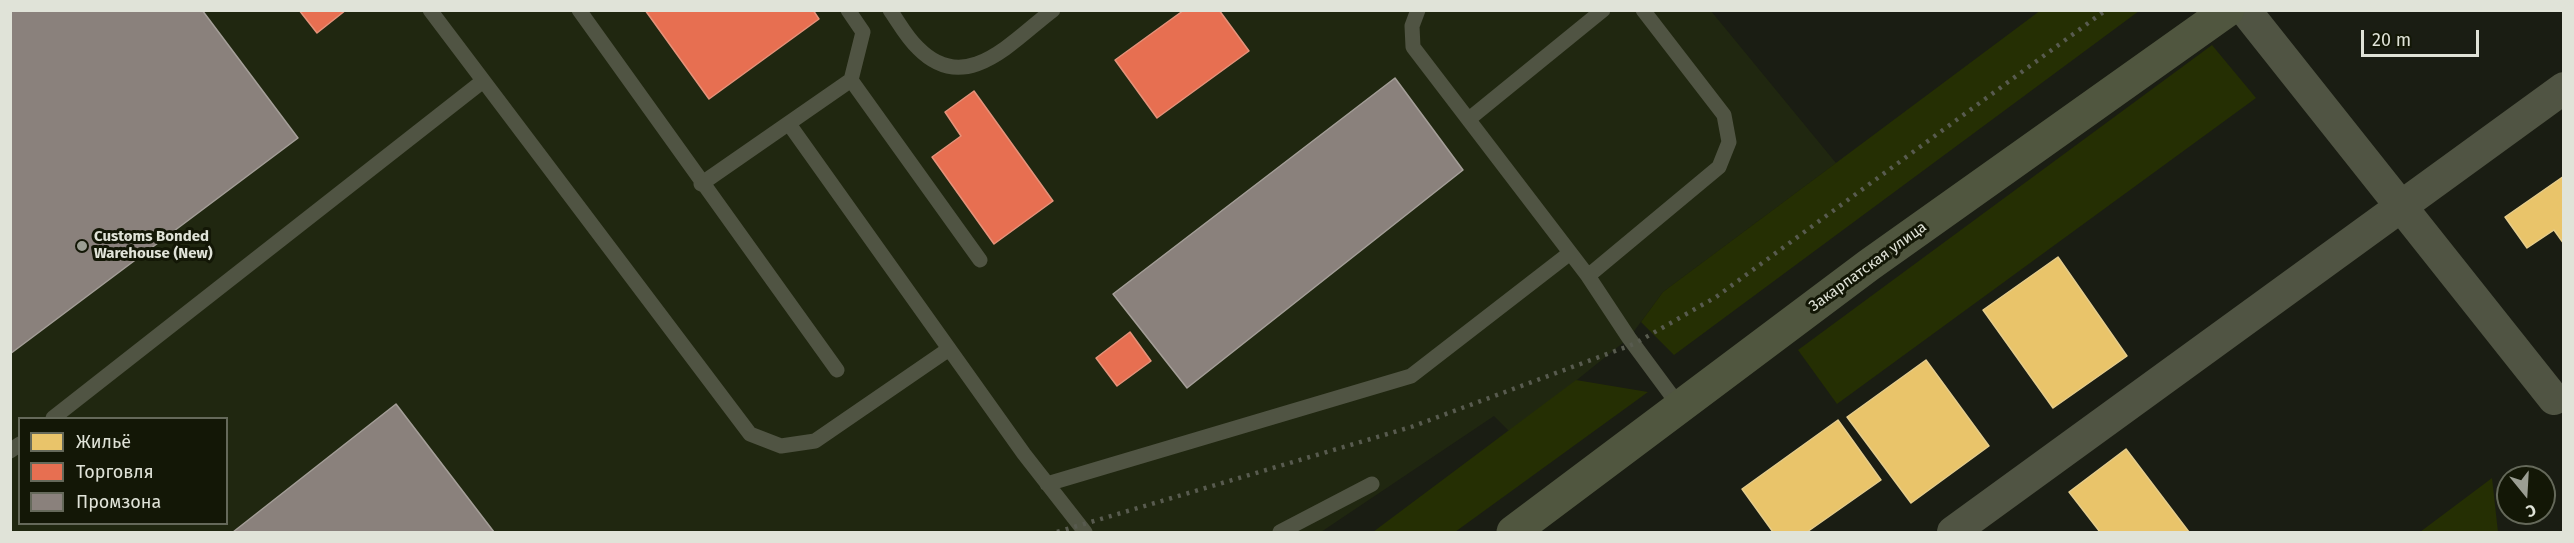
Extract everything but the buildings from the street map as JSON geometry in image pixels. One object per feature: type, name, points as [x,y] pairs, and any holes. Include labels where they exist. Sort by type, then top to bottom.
[{"type":"street","name":"Закарпатская улица","points":[[1531,527],[1680,407],[1869,265],[2228,10]]},
{"type":"street","points":[[2245,10],[2554,399]]},
{"type":"street","points":[[1953,532],[2564,87]]},
{"type":"lane","points":[[430,10],[750,434],[781,446],[815,441],[949,348]]},
{"type":"lane","points":[[579,10],[701,184],[837,369]]},
{"type":"lane","points":[[701,184],[851,80],[863,32],[848,10]]},
{"type":"lane","points":[[890,10],[917,48],[938,64],[959,70],[983,63],[1053,10]]},
{"type":"lane","points":[[1418,10],[1412,27],[1413,47],[1588,276],[1629,338],[1680,407]]},
{"type":"lane","points":[[1468,119],[1603,10]]},
{"type":"lane","points":[[1588,276],[1719,167],[1729,142],[1724,115],[1643,10]]},
{"type":"lane","points":[[851,80],[980,260]]},
{"type":"lane","points":[[54,417],[483,81]]},
{"type":"lane","points":[[789,124],[1047,484],[1085,532]]},
{"type":"lane","points":[[1047,484],[1411,376],[1570,253]]},
{"type":"lane","points":[[1280,532],[1372,484]]},
{"type":"shaded area","points":[[2041,10],[2139,11],[1674,355],[1641,322],[1663,292]]},
{"type":"shaded area","points":[[10,11],[1711,11],[1836,163],[1663,292],[1629,338],[1511,433],[1494,416],[1321,532],[11,532]]},
{"type":"shaded area","points":[[2212,45],[2256,98],[1837,404],[1798,350]]},
{"type":"shaded area","points":[[1576,380],[1648,392],[1455,532],[1373,532]]},
{"type":"shaded area","points":[[2492,478],[2498,532],[2420,532]]},
{"type":"railway","points":[[1057,532],[1411,427],[1634,344],[1716,297],[2106,10]]},
{"type":"place","name":"Customs Bonded Warehouse (New)","points":[[82,246]]}]
